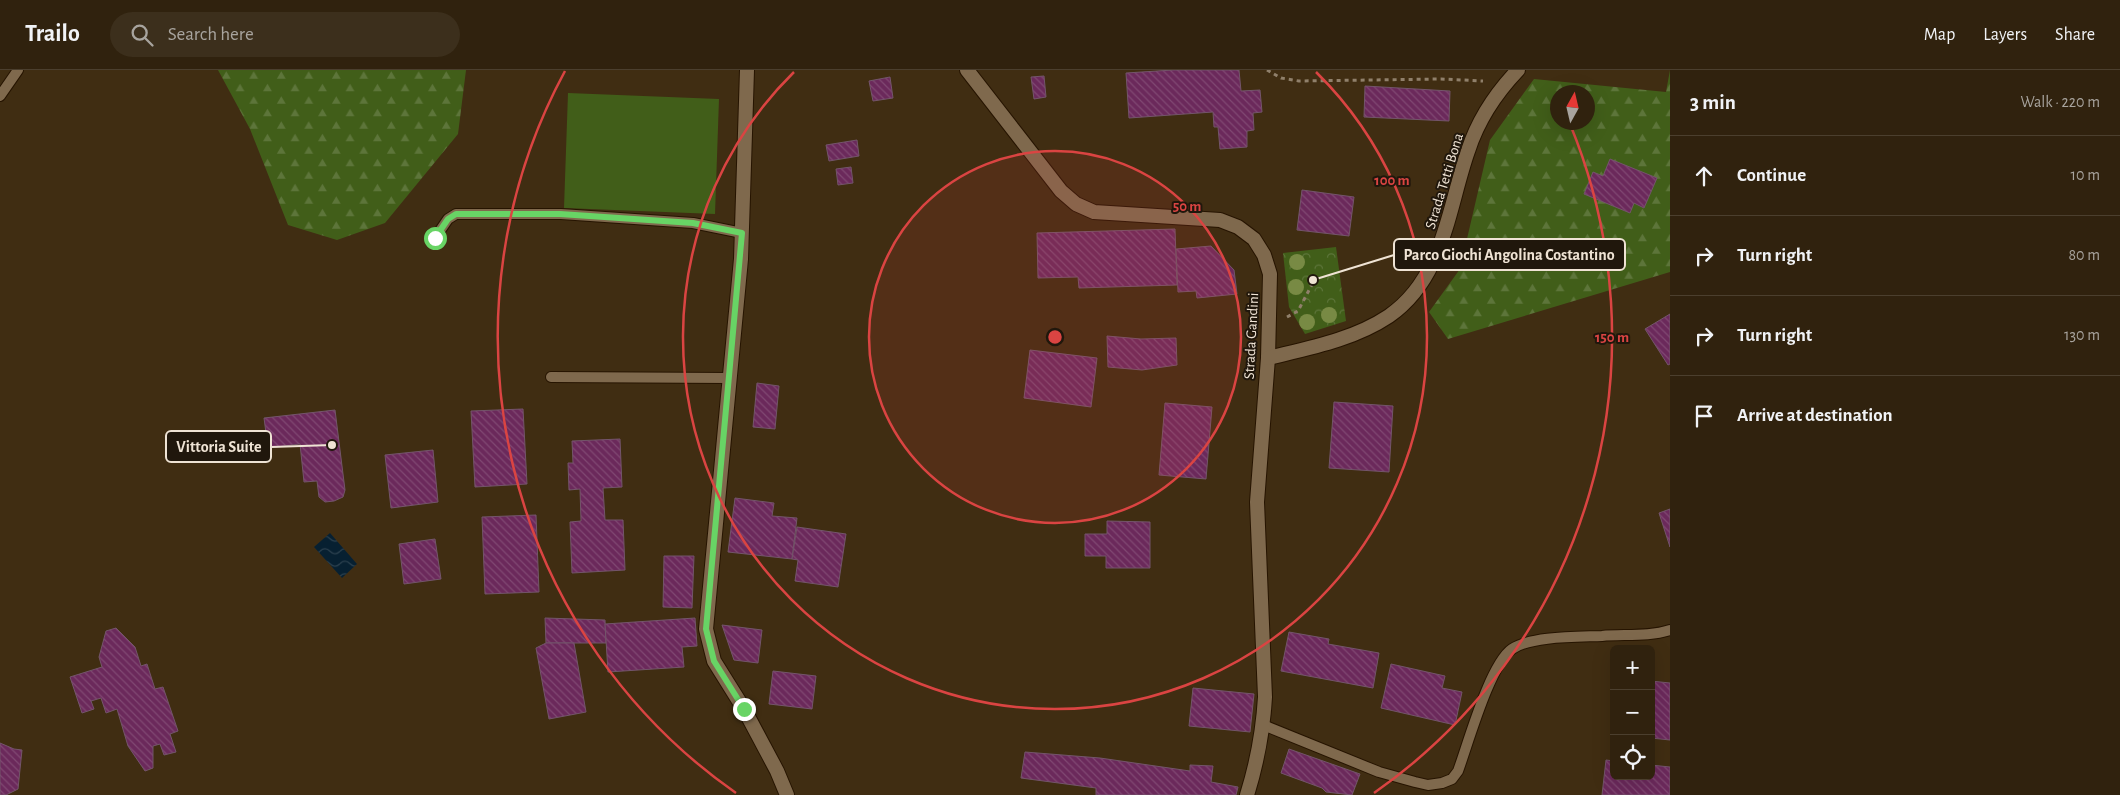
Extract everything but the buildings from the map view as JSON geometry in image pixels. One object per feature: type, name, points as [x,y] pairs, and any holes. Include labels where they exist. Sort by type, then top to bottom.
[{"type":"street","points":[[747,70],[742,233],[706,629],[714,661],[744,709],[788,795]]},
{"type":"street","name":"Strada Gandini","points":[[967,70],[1062,191],[1076,204],[1094,212],[1220,220],[1238,227],[1254,239],[1264,255],[1270,274],[1269,326],[1257,502],[1265,667],[1263,725],[1255,767],[1246,795]]},
{"type":"street","name":"Strada Tetti Bona","points":[[1268,358],[1348,338],[1389,316],[1409,298],[1436,259],[1449,222],[1468,150],[1486,111],[1506,82],[1518,70]]},
{"type":"lane","points":[[0,96],[18,70]]},
{"type":"lane","points":[[435,238],[448,219],[456,214],[560,214],[693,223],[742,233]]},
{"type":"lane","points":[[551,377],[729,378]]},
{"type":"lane","points":[[1263,725],[1379,772],[1428,785],[1442,783],[1452,779],[1458,771],[1492,679],[1500,662],[1511,650],[1527,643],[1565,638],[1670,630]]},
{"type":"path","points":[[1267,70],[1281,78],[1299,81],[1441,79],[1506,82]]},
{"type":"path","points":[[1269,326],[1298,311],[1317,275]]},
{"type":"green space","points":[[218,70],[466,70],[458,134],[385,223],[337,240],[288,225],[250,129]]},
{"type":"green space","points":[[1670,70],[1670,272],[1448,339],[1429,312],[1460,269],[1490,140],[1534,79],[1595,85],[1550,85],[1550,130],[1595,130],[1595,85],[1666,92]]},
{"type":"green space","points":[[568,93],[719,99],[715,214],[564,208]]},
{"type":"green space","points":[[1336,247],[1346,321],[1305,334],[1289,307],[1283,253]]},
{"type":"water","points":[[330,533],[357,564],[342,578],[314,547]]},
{"type":"place","name":"Parco Giochi Angolina Costantino","points":[[1313,280]]},
{"type":"place","name":"Vittoria Suite","points":[[332,445]]},
{"type":"route","points":[[435,238],[448,219],[456,214],[560,214],[693,223],[742,233],[706,629],[714,661],[744,709]]}]
